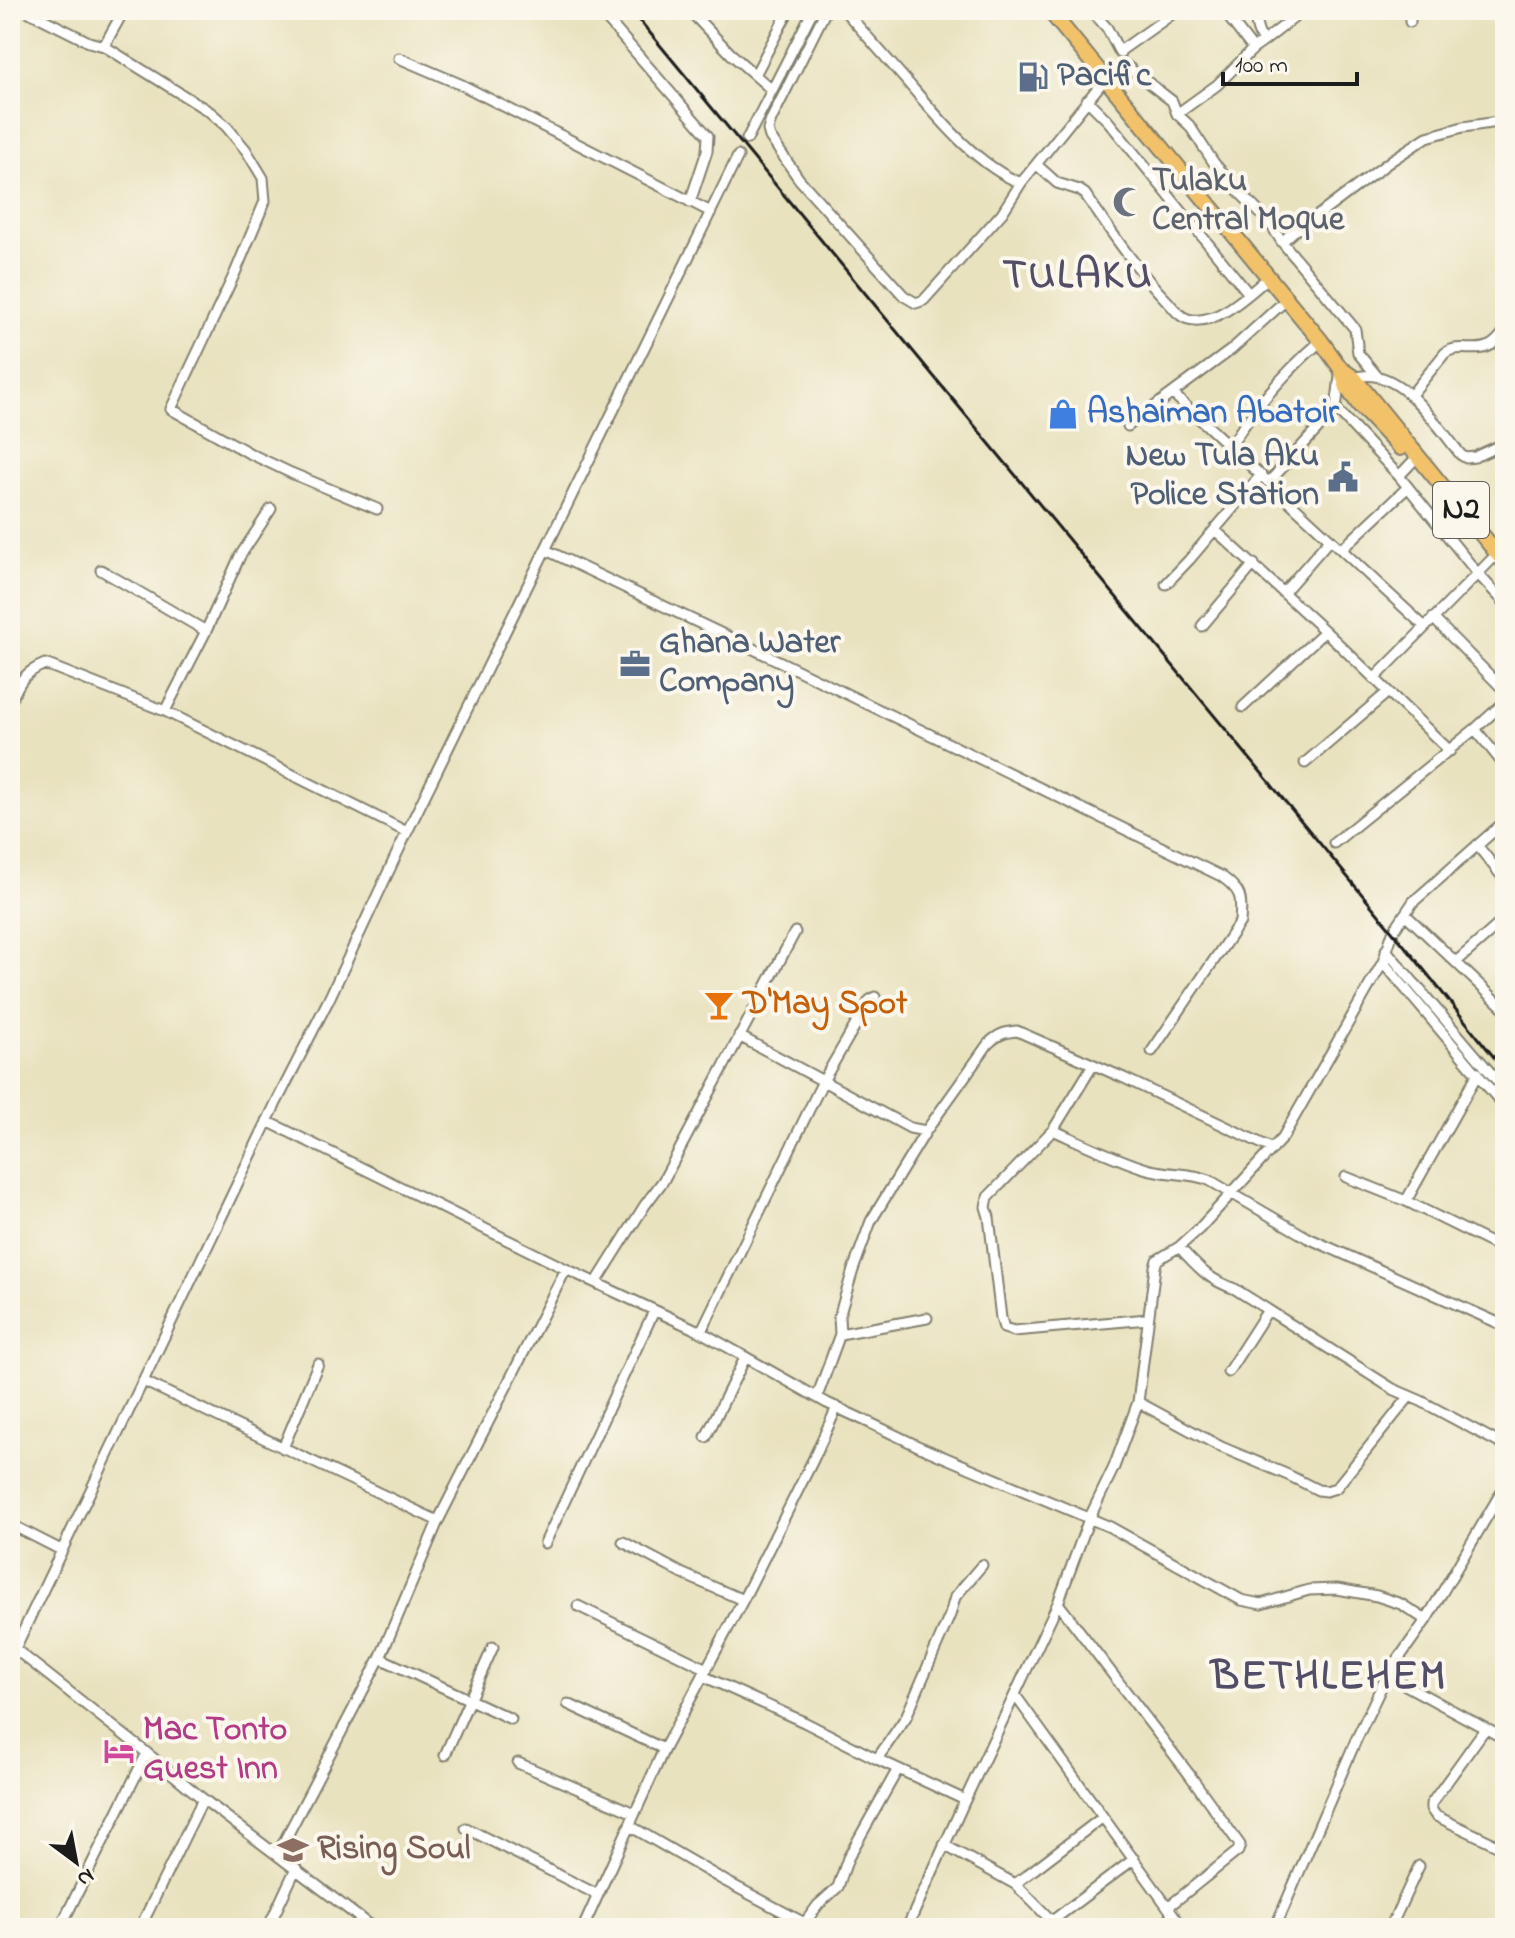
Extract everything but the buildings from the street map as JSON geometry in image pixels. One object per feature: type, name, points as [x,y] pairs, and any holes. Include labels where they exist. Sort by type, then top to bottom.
[{"type":"highway","name":"N2","points":[[1049,10],[1321,341],[1341,369],[1347,388],[1360,406],[1402,450],[1417,457]]},
{"type":"highway","name":"N2","points":[[1341,369],[1354,378],[1501,559]]},
{"type":"street","points":[[25,10],[89,42],[104,46],[210,112],[246,150],[263,178],[265,201],[229,287],[171,409],[249,453],[377,509]]},
{"type":"street","points":[[104,46],[124,10]]},
{"type":"street","points":[[599,10],[708,136],[707,151],[690,202]]},
{"type":"street","points":[[689,10],[731,54],[772,90]]},
{"type":"street","points":[[755,75],[789,10]]},
{"type":"street","points":[[747,139],[813,10]]},
{"type":"street","points":[[826,10],[771,120],[768,130],[770,137],[799,179],[909,300],[916,303],[924,300],[1002,213],[1021,183],[1087,100],[1105,79],[1124,64]]},
{"type":"street","points":[[844,10],[950,132],[991,165],[1021,183]]},
{"type":"street","points":[[1091,10],[1107,28],[1124,64],[1172,101],[1177,114],[1189,125],[1214,163],[1270,223],[1282,242],[1355,329],[1358,353],[1377,376]]},
{"type":"street","points":[[1120,51],[1178,10]]},
{"type":"street","points":[[1223,10],[1253,49]]},
{"type":"street","points":[[1260,10],[1256,29],[1263,42]]},
{"type":"street","points":[[1177,114],[1217,85],[1253,49],[1304,10]]},
{"type":"street","points":[[1410,10],[1410,22]]},
{"type":"street","points":[[399,58],[462,85],[711,212]]},
{"type":"street","points":[[1087,100],[1117,132],[1249,294]]},
{"type":"street","points":[[1282,242],[1427,137],[1463,127],[1505,121]]},
{"type":"street","points":[[373,1928],[147,1753],[12,1654],[407,832],[738,156]]},
{"type":"street","points":[[1037,165],[1057,183],[1085,194],[1148,281],[1189,320],[1227,311],[1269,277]]},
{"type":"street","points":[[1128,426],[1231,350],[1287,299]]},
{"type":"street","points":[[1411,395],[1445,353],[1451,349],[1484,348],[1505,331]]},
{"type":"street","points":[[1230,447],[1274,386],[1321,341]]},
{"type":"street","points":[[1166,584],[1215,530],[1336,409],[1341,369]]},
{"type":"street","points":[[1354,378],[1377,376],[1393,382],[1411,395],[1466,458],[1505,443]]},
{"type":"street","points":[[1173,394],[1425,627]]},
{"type":"street","points":[[1336,409],[1399,476],[1505,603]]},
{"type":"street","points":[[1399,476],[1417,457]]},
{"type":"street","points":[[1342,549],[1408,487]]},
{"type":"street","points":[[165,711],[240,556],[271,509]]},
{"type":"street","points":[[1215,530],[1450,751]]},
{"type":"street","points":[[1284,592],[1330,539]]},
{"type":"street","points":[[546,550],[1221,876],[1235,886],[1242,899],[1240,922],[1152,1051]]},
{"type":"street","points":[[1375,678],[1478,574],[1501,559]]},
{"type":"street","points":[[1202,626],[1254,564]]},
{"type":"street","points":[[101,570],[206,631]]},
{"type":"street","points":[[1433,618],[1505,691]]},
{"type":"street","points":[[1243,707],[1325,631]]},
{"type":"street","points":[[10,703],[19,681],[45,664],[165,711],[407,832]]},
{"type":"street","points":[[1305,763],[1388,692]]},
{"type":"street","points":[[1334,843],[1450,751],[1505,702]]},
{"type":"street","points":[[1475,729],[1505,766]]},
{"type":"street","points":[[907,1928],[1058,1603],[1089,1519],[1114,1467],[1138,1402],[1157,1260],[1179,1247],[1199,1229],[1273,1149],[1292,1125],[1383,962],[1393,932],[1405,914],[1419,895],[1505,821]]},
{"type":"street","points":[[1477,845],[1505,880]]},
{"type":"street","points":[[1405,914],[1505,1009]]},
{"type":"street","points":[[1456,962],[1505,919]]},
{"type":"street","points":[[596,1283],[663,1181],[795,932]]},
{"type":"street","points":[[1386,950],[1505,1090]]},
{"type":"street","points":[[1383,962],[1505,1107]]},
{"type":"street","points":[[701,1332],[823,1081],[870,1000],[875,997]]},
{"type":"street","points":[[817,1397],[840,1334],[839,1317],[871,1221],[926,1131],[995,1037],[1017,1031],[1273,1149]]},
{"type":"street","points":[[739,1036],[910,1128],[926,1131]]},
{"type":"street","points":[[1093,1065],[1053,1130],[988,1197],[986,1207],[1001,1318],[1004,1328],[1014,1331],[1148,1319]]},
{"type":"street","points":[[1406,1201],[1478,1073]]},
{"type":"street","points":[[267,1121],[701,1332],[817,1397],[920,1447],[1110,1527],[1241,1600],[1261,1604],[1309,1590],[1337,1589],[1401,1604],[1426,1620]]},
{"type":"street","points":[[1053,1130],[1104,1154],[1149,1170],[1200,1176],[1308,1238],[1505,1326]]},
{"type":"street","points":[[1346,1177],[1406,1201],[1505,1250]]},
{"type":"street","points":[[1179,1247],[1204,1274],[1235,1289],[1335,1354],[1393,1389],[1505,1446]]},
{"type":"street","points":[[277,1855],[380,1658],[438,1521],[566,1269]]},
{"type":"street","points":[[1228,1372],[1268,1310]]},
{"type":"street","points":[[545,1543],[654,1311]]},
{"type":"street","points":[[840,1334],[927,1318]]},
{"type":"street","points":[[706,1437],[745,1358]]},
{"type":"street","points":[[283,1448],[318,1364]]},
{"type":"street","points":[[143,1381],[438,1521]]},
{"type":"street","points":[[1138,1402],[1221,1447],[1326,1491],[1336,1488],[1409,1397]]},
{"type":"street","points":[[583,1928],[664,1749],[743,1600],[837,1407]]},
{"type":"street","points":[[1279,1928],[1278,1921],[1284,1906],[1387,1675],[1426,1620],[1505,1486]]},
{"type":"street","points":[[1496,1501],[1505,1508]]},
{"type":"street","points":[[10,1524],[61,1550]]},
{"type":"street","points":[[623,1542],[683,1574],[743,1600]]},
{"type":"street","points":[[877,1759],[906,1717],[955,1597],[982,1565]]},
{"type":"street","points":[[1058,1603],[1240,1845],[1238,1851],[1168,1907]]},
{"type":"street","points":[[578,1606],[877,1759],[965,1800]]},
{"type":"street","points":[[445,1755],[493,1647]]},
{"type":"street","points":[[380,1658],[511,1719]]},
{"type":"street","points":[[1387,1675],[1505,1739]]},
{"type":"street","points":[[1015,1695],[1183,1928]]},
{"type":"street","points":[[568,1704],[664,1749]]},
{"type":"street","points":[[1485,1729],[1431,1804],[1431,1809],[1436,1816],[1505,1849]]},
{"type":"street","points":[[60,1928],[147,1753]]},
{"type":"street","points":[[518,1763],[634,1813]]},
{"type":"street","points":[[802,1925],[838,1887],[852,1851],[898,1769]]},
{"type":"street","points":[[140,1928],[203,1799]]},
{"type":"street","points":[[1015,1884],[1103,1817]]},
{"type":"street","points":[[630,1826],[802,1925],[814,1928]]},
{"type":"street","points":[[466,1828],[598,1895]]},
{"type":"street","points":[[944,1845],[1015,1884],[1054,1926],[1134,1859]]},
{"type":"street","points":[[1390,1928],[1419,1866]]},
{"type":"street","points":[[268,1928],[296,1868]]},
{"type":"railway","points":[[631,10],[1505,1071]]},
{"type":"place","name":"Pacific","points":[[1033,77]]},
{"type":"place","name":"Tulaku Central Moque","points":[[1128,202]]},
{"type":"place","name":"Ashaiman Abatoir","points":[[1063,414]]},
{"type":"place","name":"New Tula Aku Police Station","points":[[1343,477]]},
{"type":"place","name":"Ghana Water Company","points":[[635,664]]},
{"type":"place","name":"D'May Spot","points":[[719,1005]]},
{"type":"place","name":"Mac Tonto Guest Inn","points":[[119,1751]]},
{"type":"place","name":"Rising Soul","points":[[293,1850]]},
{"type":"district","name":"TULAKU","points":[[1078,276]]},
{"type":"district","name":"BETHLEHEM","points":[[1329,1677]]}]
